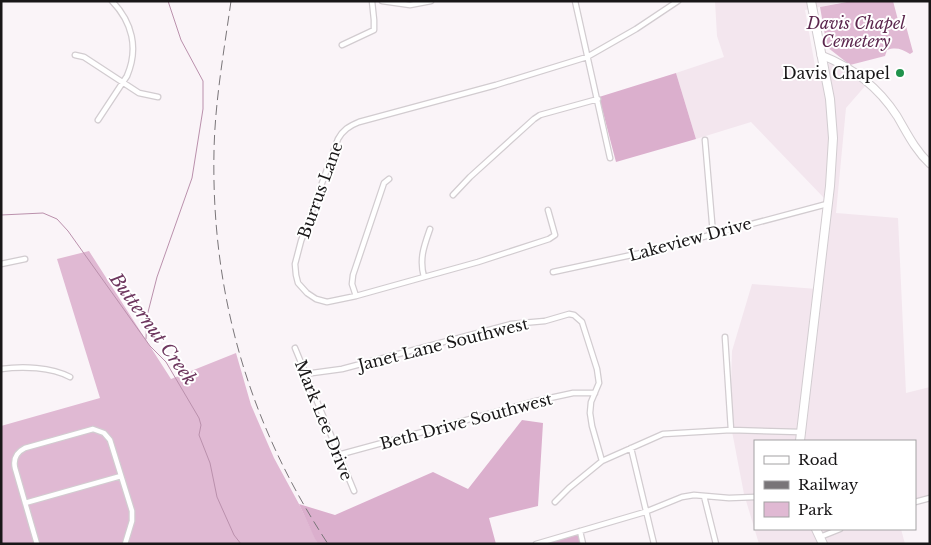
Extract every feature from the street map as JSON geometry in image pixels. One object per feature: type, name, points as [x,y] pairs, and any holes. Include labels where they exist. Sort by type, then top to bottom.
[{"type":"main road","points":[[800,440],[833,138],[830,99],[811,1]]},
{"type":"street","points":[[98,120],[130,68],[133,42],[126,20],[112,1]]},
{"type":"street","points":[[342,45],[374,30],[372,1]]},
{"type":"street","points":[[382,1],[410,5],[431,1]]},
{"type":"street","points":[[575,1],[610,158]]},
{"type":"street","name":"Burrus Lane","points":[[548,210],[554,235],[550,239],[424,277],[327,302],[316,299],[298,283],[295,264],[301,241],[342,132],[359,122],[496,85],[587,57],[636,29],[678,1]]},
{"type":"street","points":[[75,55],[84,57],[142,95],[158,97]]},
{"type":"street","points":[[821,55],[851,70],[884,97],[912,143],[930,164]]},
{"type":"street","points":[[453,195],[470,177],[540,115],[598,99]]},
{"type":"street","points":[[704,140],[713,234]]},
{"type":"street","points":[[356,296],[352,284],[352,275],[384,183],[389,179]]},
{"type":"street","name":"Lakeview Drive","points":[[553,272],[650,251],[827,204]]},
{"type":"street","points":[[424,277],[421,254],[430,229]]},
{"type":"street","points":[[1,264],[25,259]]},
{"type":"street","name":"Janet Lane Southwest","points":[[305,374],[342,369],[511,324],[574,314],[582,322],[597,368],[599,382],[591,402],[590,413],[602,461]]},
{"type":"street","points":[[725,337],[731,430]]},
{"type":"street","name":"Mark Lee Drive","points":[[295,348],[354,491]]},
{"type":"street","points":[[1,370],[13,368],[58,371],[70,377]]},
{"type":"street","name":"Beth Drive Southwest","points":[[338,455],[573,393],[595,393]]},
{"type":"street","points":[[37,544],[14,465],[18,452],[25,448],[86,430],[97,429],[107,436],[133,515],[125,544]]},
{"type":"street","points":[[555,502],[602,461],[663,434],[731,430],[800,432]]},
{"type":"street","points":[[631,448],[654,544]]},
{"type":"street","points":[[25,503],[121,476]]},
{"type":"street","points":[[704,496],[716,544]]},
{"type":"street","points":[[536,544],[645,512],[682,497],[754,497]]},
{"type":"street","points":[[916,502],[930,498]]},
{"type":"street","points":[[821,541],[838,530]]},
{"type":"street","points":[[580,531],[583,544]]},
{"type":"shaded area","points":[[715,1],[848,1],[805,10],[815,66],[834,63],[866,85],[846,108],[836,213],[898,218],[906,393],[930,387],[930,497],[916,501],[916,440],[754,440],[754,527],[744,494],[730,421],[732,351],[752,284],[817,289],[825,199],[751,122],[696,139],[676,73],[724,57],[717,36]]},
{"type":"shaded area","points":[[676,73],[696,139],[616,162],[599,97]]},
{"type":"shaded area","points":[[522,420],[543,423],[538,506],[489,518],[496,544],[318,544],[315,539],[299,504],[335,515],[433,472],[468,489]]},
{"type":"shaded area","points":[[580,530],[582,544],[550,544],[551,538]]},
{"type":"shaded area","points":[[755,530],[901,530],[905,544],[759,544]]},
{"type":"green space","name":"Davis Chapel Cemetery","points":[[852,1],[893,1],[898,20],[906,26],[913,52],[910,54],[899,49],[890,49],[887,50],[885,56],[850,65],[827,47],[820,7]]},
{"type":"green space","points":[[89,251],[171,379],[236,353],[251,405],[274,458],[318,544],[1,544],[1,426],[100,398],[57,259]]},
{"type":"waterway","points":[[146,339],[147,316],[157,277],[192,178],[203,109],[203,81],[181,40],[168,1]]},
{"type":"waterway","name":"Butternut Creek","points":[[1,215],[43,213],[57,219],[68,231],[150,346],[166,362],[199,418],[201,425],[199,435],[210,463],[217,497],[234,535],[241,544]]},
{"type":"railway","points":[[231,1],[218,95],[214,151],[215,204],[219,256],[228,307],[240,356],[256,405],[276,452],[300,499],[328,544]]},
{"type":"place","name":"Davis Chapel","points":[[900,73]]}]
